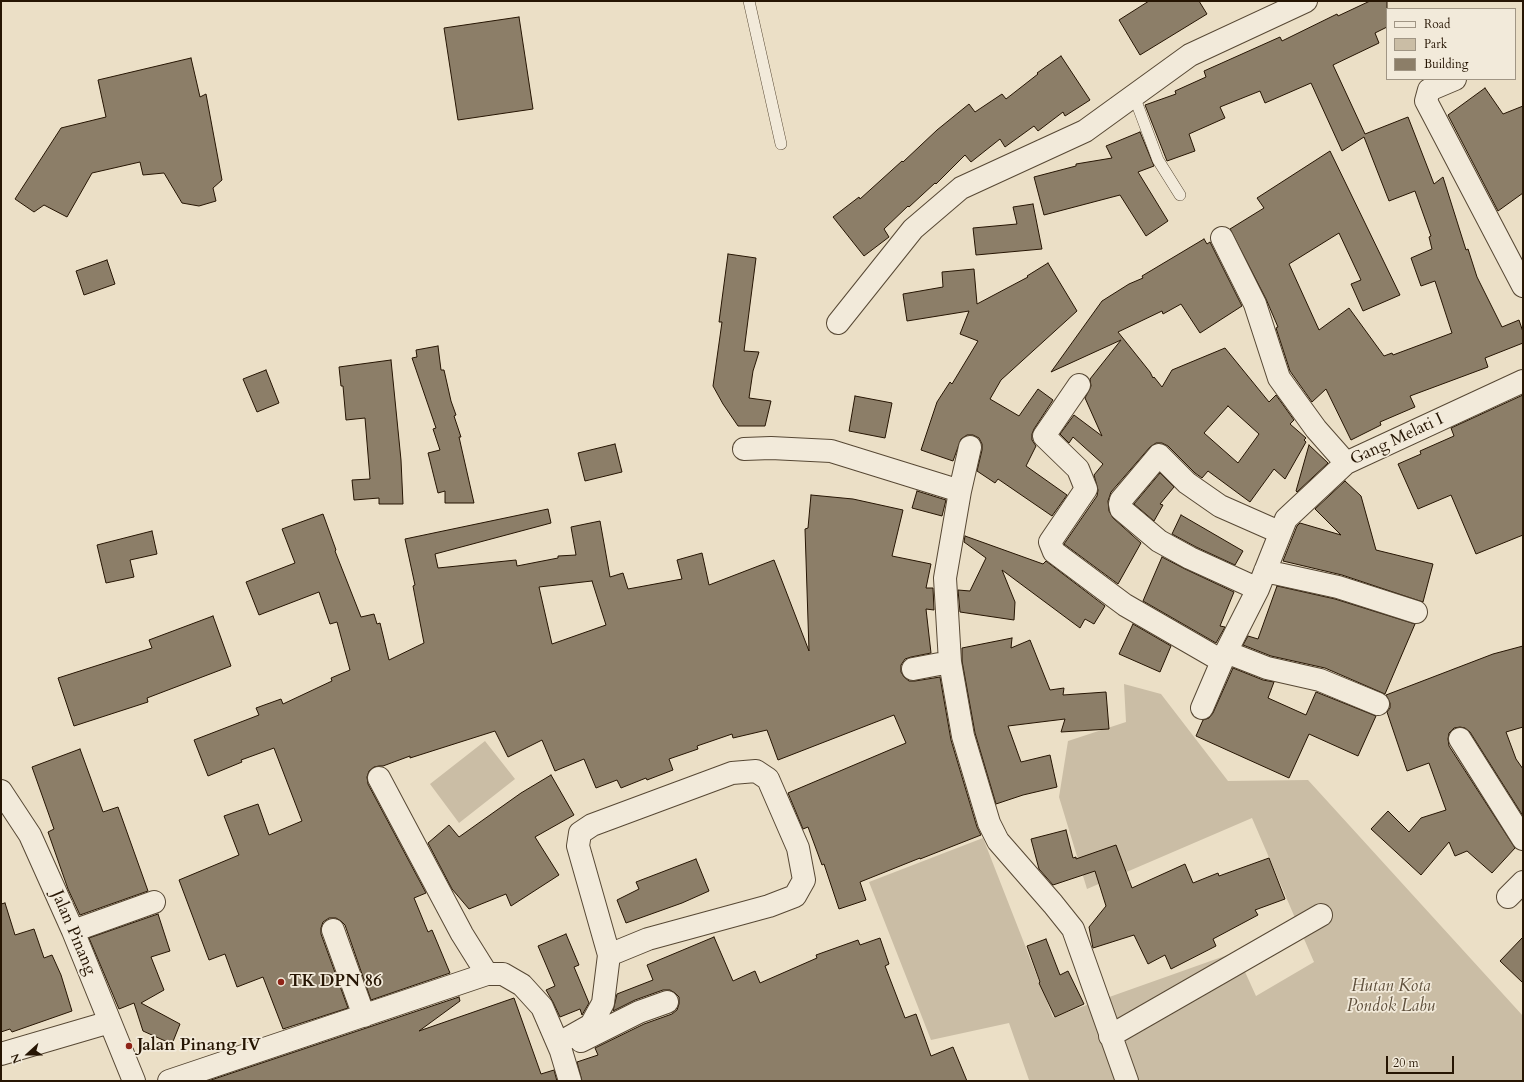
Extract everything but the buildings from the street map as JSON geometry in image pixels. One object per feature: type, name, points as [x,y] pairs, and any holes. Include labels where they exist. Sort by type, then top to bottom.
[{"type":"street","points":[[838,323],[913,230],[961,188],[1085,131],[1190,55],[1306,1]]},
{"type":"street","points":[[1453,80],[1429,90],[1426,101],[1523,286]]},
{"type":"street","points":[[1222,238],[1255,304],[1279,378],[1316,429],[1346,463]]},
{"type":"street","name":"Gang Melati I","points":[[1202,708],[1224,656],[1262,580],[1279,532],[1286,519],[1346,463],[1523,381]]},
{"type":"street","points":[[1080,386],[1044,436],[1078,469],[1086,489],[1050,542],[1054,552],[1125,605],[1224,656],[1267,668],[1320,680],[1378,704]]},
{"type":"street","points":[[970,447],[960,491],[945,578],[950,662],[963,736],[989,823],[998,841],[1054,904],[1073,930],[1127,1081]]},
{"type":"street","points":[[744,449],[771,448],[831,451],[960,491]]},
{"type":"street","points":[[1279,532],[1220,506],[1187,483],[1159,455],[1121,500],[1120,504],[1121,508],[1159,541],[1190,558],[1262,580],[1338,587],[1416,612]]},
{"type":"street","points":[[913,669],[950,662]]},
{"type":"street","points":[[1460,739],[1523,839]]},
{"type":"street","points":[[559,1047],[568,1038],[591,1025],[603,1003],[609,955],[578,846],[580,833],[592,825],[732,773],[756,771],[768,779],[798,848],[804,880],[794,896],[768,906],[648,939],[609,955]]},
{"type":"street","points":[[379,778],[462,934],[487,974]]},
{"type":"street","name":"Jalan Pinang","points":[[1,791],[30,835],[73,932],[134,1081]]},
{"type":"street","points":[[73,932],[154,902]]},
{"type":"street","points":[[1110,1036],[1321,915]]},
{"type":"street","points":[[332,930],[364,1016]]},
{"type":"street","points":[[169,1081],[487,974],[503,974],[522,985],[542,1007],[559,1047],[570,1081]]},
{"type":"street","points":[[559,1047],[639,1012],[667,1002]]},
{"type":"street","points":[[1,1054],[110,1022]]},
{"type":"lane","points":[[749,1],[781,144]]},
{"type":"lane","points":[[1134,96],[1158,160],[1180,195]]},
{"type":"green space","name":"Hutan Kota Pondok Labu","points":[[1124,684],[1161,694],[1228,781],[1308,780],[1523,1016],[1523,1081],[1028,1081],[1029,1080],[1009,1023],[931,1040],[869,882],[983,838],[1053,1017],[1236,952],[1256,996],[1314,962],[1252,818],[1087,889],[1059,797],[1068,741],[1126,722]]},
{"type":"green space","points":[[485,741],[515,779],[459,823],[430,784]]},
{"type":"place","name":"TK DPN 86","points":[[281,982]]},
{"type":"place","name":"Jalan Pinang IV","points":[[129,1046]]}]
